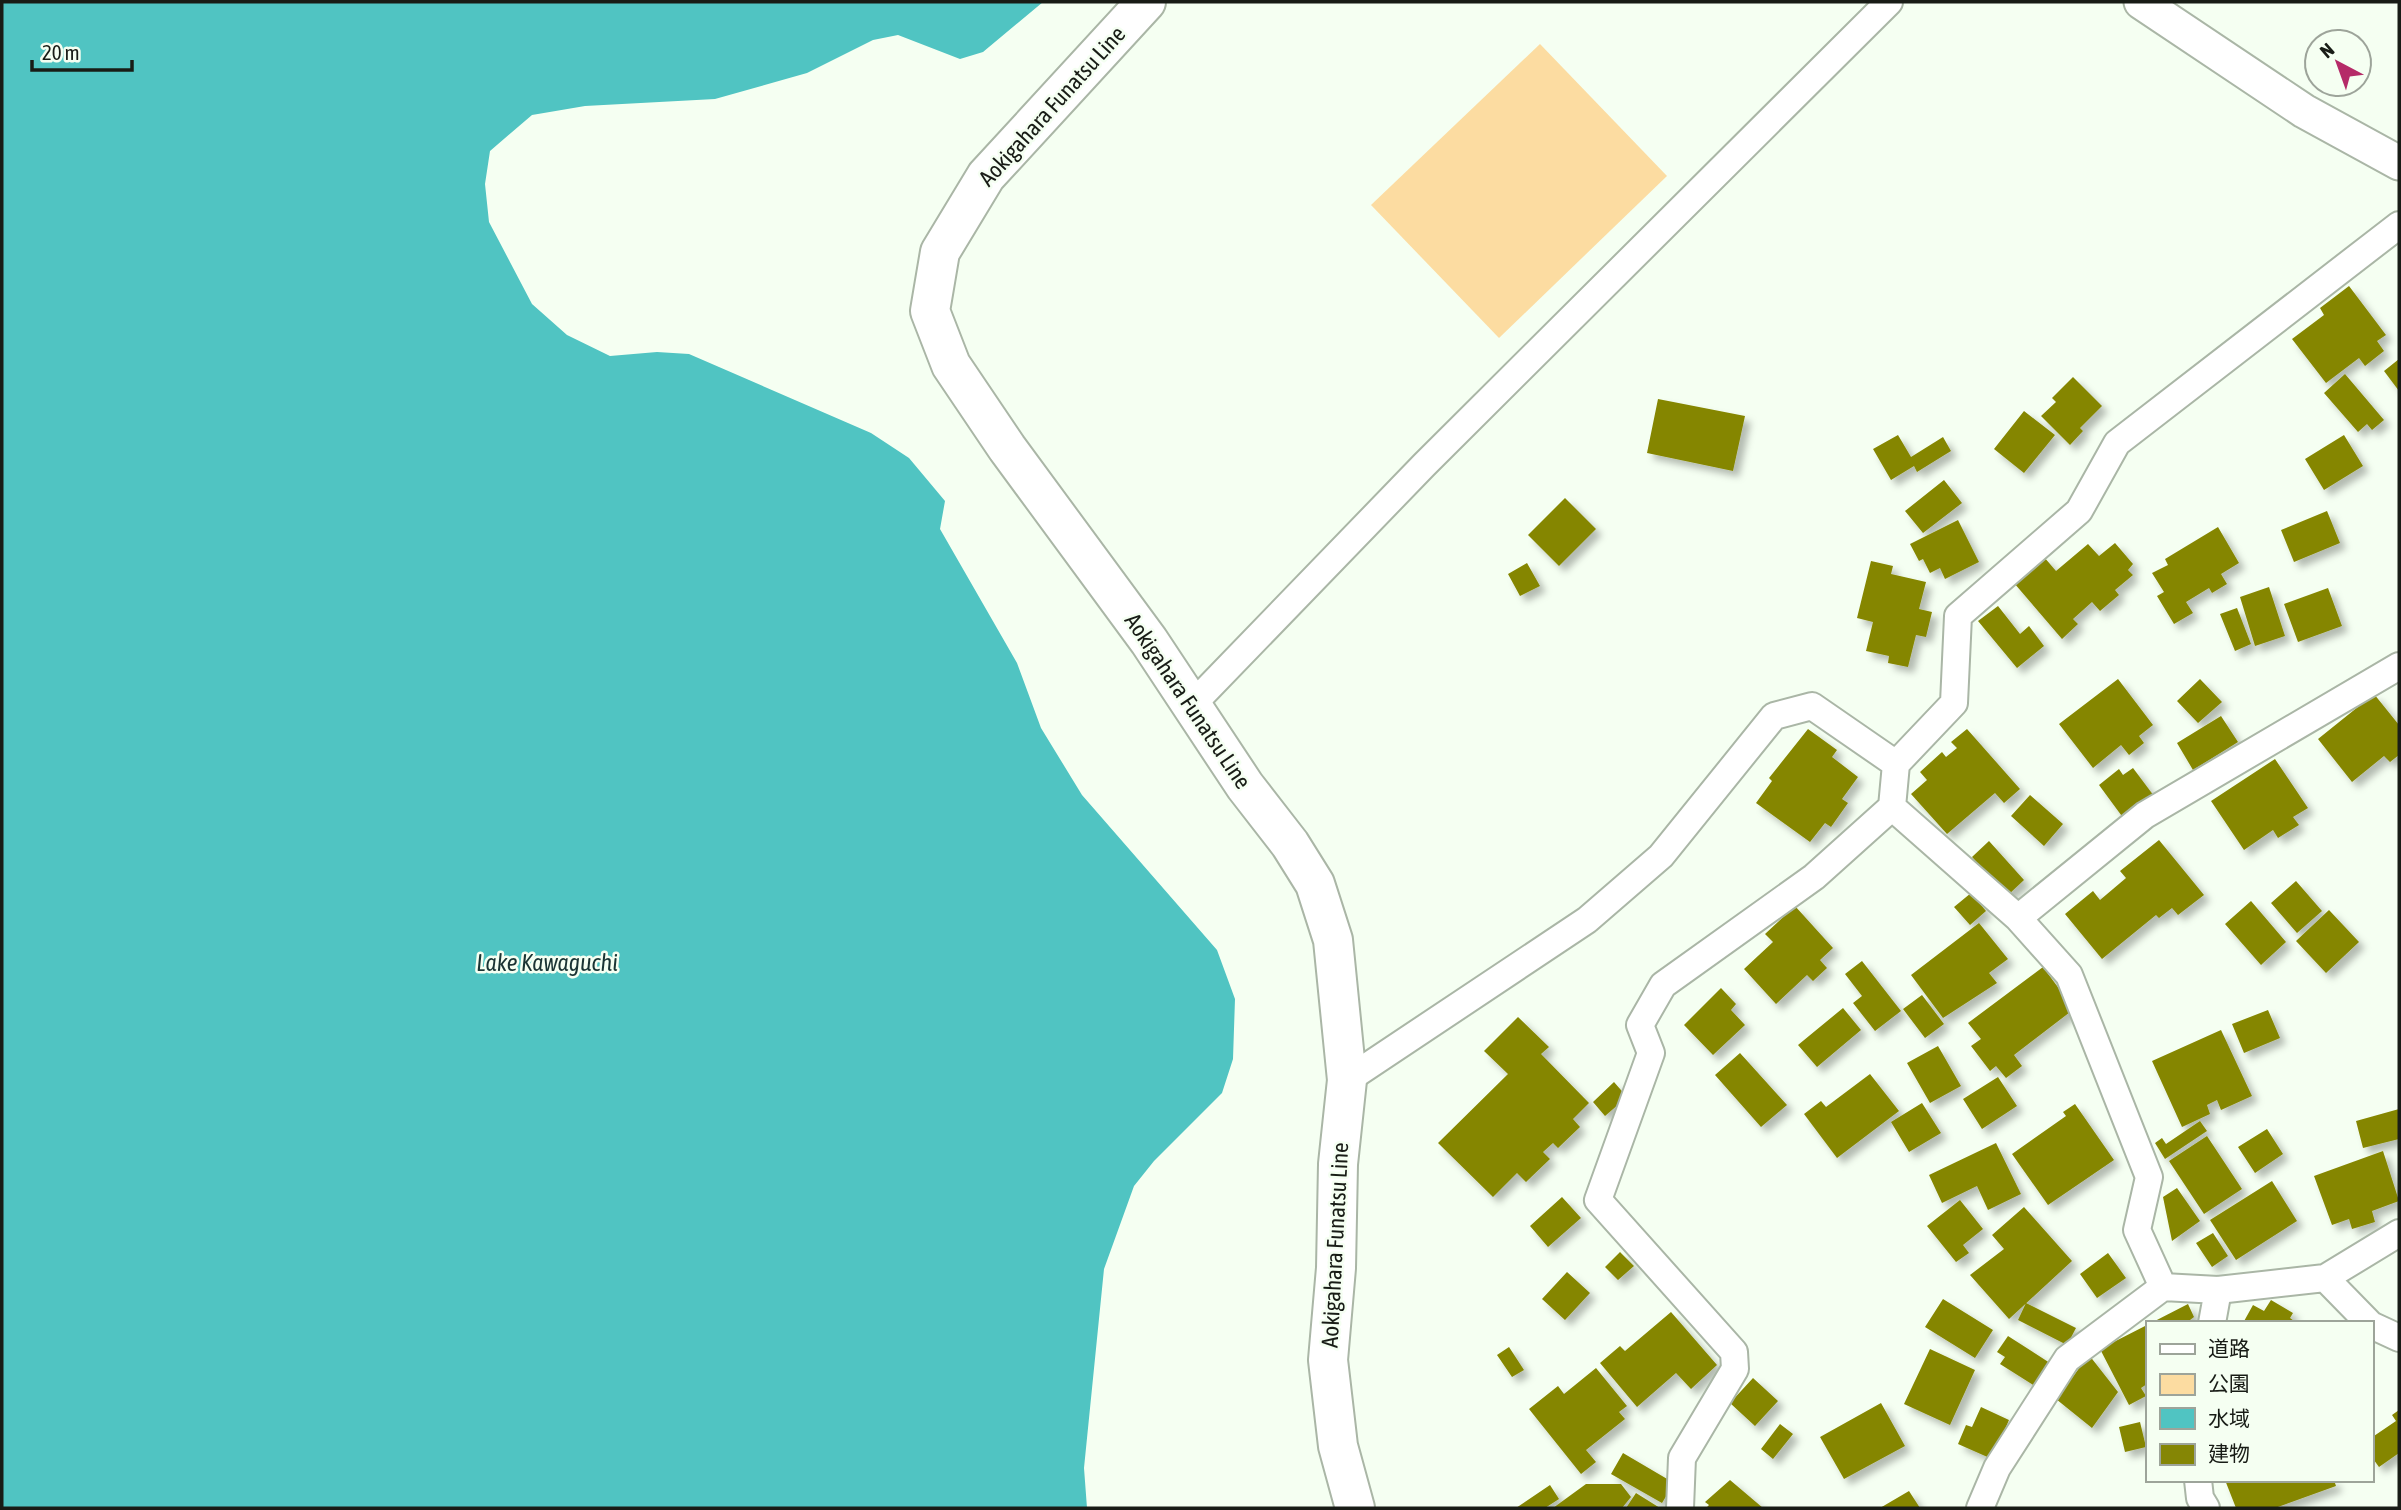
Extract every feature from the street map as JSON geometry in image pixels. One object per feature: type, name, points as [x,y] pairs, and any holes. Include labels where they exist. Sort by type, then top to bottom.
[{"type":"main road","name":"Aokigahara Funatsu Line","points":[[1146,2],[986,176],[940,252],[930,311],[950,365],[1149,640],[1245,786],[1290,844],[1315,884],[1333,940],[1347,1080],[1338,1164],[1336,1268],[1328,1360],[1338,1446],[1354,1508]]},
{"type":"street","points":[[1192,705],[1444,445],[1889,2]]},
{"type":"street","points":[[2141,2],[2304,111],[2399,163]]},
{"type":"street","points":[[1680,1508],[1682,1458],[1735,1369],[1735,1357],[1734,1352],[1696,1308],[1598,1200],[1651,1053],[1640,1025],[1663,985],[1814,877],[1892,807],[1896,764],[1954,703],[1958,616],[2079,511],[2117,443],[2399,225]]},
{"type":"street","points":[[2018,918],[2146,815],[2399,666]]},
{"type":"street","points":[[1347,1080],[1587,920],[1661,856],[1774,716],[1812,706],[1896,764]]},
{"type":"street","points":[[1892,807],[2018,918],[2069,975],[2149,1177],[2137,1230],[2162,1287]]},
{"type":"street","points":[[1980,1508],[1997,1468],[2067,1359],[2162,1287],[2218,1290],[2325,1278],[2399,1233]]},
{"type":"street","points":[[2325,1278],[2367,1321]]},
{"type":"street","points":[[2211,1321],[2218,1290]]},
{"type":"street","points":[[2373,1325],[2399,1338]]},
{"type":"street","points":[[2198,1482],[2200,1498],[2206,1508]]},
{"type":"green space","points":[[1540,44],[1667,176],[1499,338],[1371,205]]},
{"type":"water","name":"Lake Kawaguchi","points":[[2,2],[1043,2],[983,52],[960,59],[898,35],[873,40],[807,73],[715,99],[585,106],[532,115],[490,151],[485,184],[489,222],[532,304],[567,335],[610,356],[657,352],[689,354],[871,433],[909,458],[945,501],[940,529],[1017,663],[1041,728],[1082,795],[1217,950],[1235,999],[1233,1059],[1222,1093],[1154,1161],[1134,1186],[1104,1269],[1084,1468],[1087,1508],[2,1508]]},
{"type":"building","points":[[2349,286],[2386,335],[2377,341],[2384,351],[2365,366],[2359,358],[2326,383],[2292,339],[2324,315],[2320,308]]},
{"type":"building","points":[[2399,359],[2399,391],[2384,371]]},
{"type":"building","points":[[2345,374],[2384,420],[2372,430],[2367,424],[2358,432],[2324,393]]},
{"type":"building","points":[[2073,377],[2102,406],[2080,428],[2083,431],[2070,445],[2041,416],[2056,402],[2052,398]]},
{"type":"building","points":[[1658,399],[1745,416],[1733,471],[1647,453]]},
{"type":"building","points":[[2024,411],[2055,435],[2024,473],[1994,449]]},
{"type":"building","points":[[1898,435],[1911,457],[1943,437],[1951,451],[1917,472],[1914,466],[1891,480],[1873,449]]},
{"type":"building","points":[[2344,435],[2363,466],[2324,490],[2305,459]]},
{"type":"building","points":[[1944,480],[1962,503],[1923,533],[1905,511]]},
{"type":"building","points":[[1565,498],[1596,529],[1559,566],[1528,535]]},
{"type":"building","points":[[2327,511],[2340,543],[2294,562],[2281,530]]},
{"type":"building","points":[[1958,520],[1979,562],[1945,579],[1940,568],[1930,573],[1923,559],[1919,561],[1910,544]]},
{"type":"building","points":[[2218,527],[2239,563],[2221,574],[2227,584],[2212,593],[2209,588],[2186,602],[2193,613],[2174,624],[2157,596],[2164,592],[2152,573],[2168,565],[2165,559]]},
{"type":"building","points":[[2115,543],[2133,564],[2128,570],[2133,575],[2115,590],[2119,595],[2100,611],[2092,602],[2073,619],[2078,624],[2062,639],[2014,583],[2044,557],[2056,571],[2088,544],[2099,556]]},
{"type":"building","points":[[1871,561],[1893,566],[1891,574],[1926,582],[1919,609],[1932,612],[1926,637],[1916,635],[1908,667],[1888,663],[1889,656],[1866,651],[1873,622],[1857,618]]},
{"type":"building","points":[[1527,563],[1540,586],[1520,596],[1508,574]]},
{"type":"building","points":[[2269,587],[2285,636],[2255,646],[2240,597]]},
{"type":"building","points":[[2328,588],[2342,626],[2298,642],[2284,604]]},
{"type":"building","points":[[1998,606],[2020,634],[2029,626],[2044,646],[2017,668],[1978,621]]},
{"type":"building","points":[[2237,608],[2251,644],[2235,651],[2220,614]]},
{"type":"building","points":[[2118,679],[2153,725],[2139,736],[2144,743],[2129,755],[2121,745],[2093,768],[2059,724]]},
{"type":"building","points":[[2200,679],[2222,702],[2198,723],[2177,701]]},
{"type":"building","points":[[2374,694],[2399,725],[2399,755],[2390,762],[2384,756],[2352,782],[2318,739]]},
{"type":"building","points":[[2221,716],[2238,742],[2193,770],[2177,743]]},
{"type":"building","points":[[1808,729],[1837,750],[1832,757],[1858,777],[1842,799],[1848,803],[1831,827],[1825,823],[1810,842],[1756,803],[1772,781],[1769,778]]},
{"type":"building","points":[[1967,729],[2020,789],[2004,803],[1995,793],[1947,834],[1911,794],[1927,780],[1920,772],[1942,752],[1946,757],[1957,748],[1951,742]]},
{"type":"building","points":[[2275,759],[2308,808],[2293,817],[2299,825],[2278,838],[2273,830],[2244,850],[2211,801]]},
{"type":"building","points":[[2133,768],[2154,796],[2124,819],[2099,785],[2119,769],[2123,775]]},
{"type":"building","points":[[2030,795],[2063,824],[2044,846],[2011,816]]},
{"type":"building","points":[[2159,840],[2204,895],[2178,915],[2172,908],[2159,918],[2156,915],[2102,959],[2065,914],[2093,891],[2100,900],[2126,878],[2120,871]]},
{"type":"building","points":[[1989,841],[2024,880],[2007,896],[1972,857]]},
{"type":"building","points":[[2296,881],[2322,911],[2297,933],[2271,903]]},
{"type":"building","points":[[1971,893],[1986,911],[1970,925],[1954,907]]},
{"type":"building","points":[[2251,901],[2286,942],[2261,965],[2225,924]]},
{"type":"building","points":[[1795,906],[1833,948],[1820,960],[1827,968],[1813,981],[1807,975],[1776,1004],[1744,969],[1773,942],[1765,934]]},
{"type":"building","points":[[2329,910],[2359,942],[2326,973],[2296,941]]},
{"type":"building","points":[[1979,923],[2008,959],[1989,973],[1997,983],[1943,1018],[1911,975]]},
{"type":"building","points":[[1862,961],[1901,1011],[1875,1031],[1853,1003],[1862,996],[1845,974]]},
{"type":"building","points":[[2043,967],[2074,1009],[2014,1055],[2022,1066],[2006,1078],[1996,1066],[1990,1071],[1971,1046],[1981,1039],[1968,1023]]},
{"type":"building","points":[[1721,988],[1736,1004],[1731,1010],[1745,1025],[1713,1055],[1684,1025]]},
{"type":"building","points":[[1922,995],[1944,1024],[1925,1038],[1903,1009]]},
{"type":"building","points":[[1843,1008],[1861,1030],[1817,1067],[1798,1045]]},
{"type":"building","points":[[2268,1010],[2280,1038],[2244,1053],[2232,1024]]},
{"type":"building","points":[[1518,1017],[1549,1047],[1541,1054],[1589,1103],[1573,1119],[1580,1127],[1558,1148],[1553,1143],[1543,1152],[1550,1159],[1526,1182],[1517,1173],[1493,1197],[1438,1143],[1508,1074],[1484,1051]]},
{"type":"building","points":[[2221,1030],[2252,1096],[2221,1110],[2217,1100],[2207,1105],[2210,1114],[2182,1127],[2152,1061]]},
{"type":"building","points":[[1938,1046],[1961,1086],[1930,1103],[1907,1063]]},
{"type":"building","points":[[1740,1053],[1787,1105],[1761,1127],[1715,1075]]},
{"type":"building","points":[[1870,1074],[1899,1111],[1837,1158],[1804,1114],[1821,1101],[1826,1107]]},
{"type":"building","points":[[1998,1077],[2017,1106],[1982,1129],[1963,1099]]},
{"type":"building","points":[[1614,1082],[1627,1097],[1605,1116],[1593,1102]]},
{"type":"building","points":[[1922,1103],[1941,1133],[1909,1152],[1891,1122]]},
{"type":"building","points":[[2075,1104],[2114,1160],[2048,1205],[2012,1154],[2066,1116],[2063,1112]]},
{"type":"building","points":[[2399,1109],[2399,1139],[2363,1148],[2356,1121]]},
{"type":"building","points":[[2200,1121],[2207,1131],[2165,1159],[2155,1143],[2162,1138],[2166,1144]]},
{"type":"building","points":[[2267,1129],[2283,1154],[2255,1173],[2238,1147]]},
{"type":"building","points":[[2207,1136],[2242,1189],[2204,1214],[2169,1161]]},
{"type":"building","points":[[1996,1143],[2021,1194],[1988,1210],[1977,1186],[1942,1203],[1929,1175]]},
{"type":"building","points":[[2383,1151],[2399,1201],[2372,1211],[2375,1222],[2352,1229],[2349,1219],[2332,1225],[2314,1176]]},
{"type":"building","points":[[2272,1181],[2297,1221],[2236,1260],[2210,1220]]},
{"type":"building","points":[[2177,1188],[2200,1221],[2172,1241],[2163,1197]]},
{"type":"building","points":[[1562,1197],[1581,1218],[1548,1247],[1530,1226]]},
{"type":"building","points":[[1960,1200],[1983,1229],[1963,1245],[1969,1253],[1956,1262],[1927,1226]]},
{"type":"building","points":[[2024,1207],[2072,1261],[2009,1319],[1970,1275],[2004,1249],[1992,1235]]},
{"type":"building","points":[[2213,1233],[2228,1256],[2212,1267],[2196,1243]]},
{"type":"building","points":[[1620,1252],[1634,1266],[1618,1280],[1605,1267]]},
{"type":"building","points":[[2108,1253],[2126,1278],[2097,1298],[2080,1274]]},
{"type":"building","points":[[1567,1272],[1590,1293],[1565,1320],[1542,1299]]},
{"type":"building","points":[[1943,1299],[1993,1330],[1975,1358],[1925,1327]]},
{"type":"building","points":[[2271,1300],[2293,1313],[2290,1318],[2294,1321],[2244,1321],[2253,1305],[2264,1311]]},
{"type":"building","points":[[2026,1303],[2076,1328],[2067,1345],[2018,1320]]},
{"type":"building","points":[[2188,1304],[2194,1317],[2189,1321],[2155,1321]]},
{"type":"building","points":[[1671,1312],[1717,1365],[1691,1389],[1676,1373],[1637,1407],[1600,1363],[1620,1346],[1625,1351]]},
{"type":"building","points":[[2146,1326],[2146,1385],[2141,1388],[2146,1396],[2129,1405],[2100,1349]]},
{"type":"building","points":[[2008,1336],[2053,1365],[2038,1388],[2000,1364],[2005,1357],[1997,1352]]},
{"type":"building","points":[[1509,1347],[1524,1370],[1512,1377],[1497,1355]]},
{"type":"building","points":[[1930,1349],[1975,1370],[1950,1425],[1904,1404]]},
{"type":"building","points":[[2089,1355],[2118,1392],[2092,1428],[2056,1399]]},
{"type":"building","points":[[1596,1368],[1627,1406],[1619,1412],[1625,1419],[1586,1450],[1596,1462],[1581,1474],[1529,1409],[1558,1386],[1564,1394]]},
{"type":"building","points":[[1753,1378],[1778,1401],[1755,1426],[1730,1403]]},
{"type":"building","points":[[1881,1403],[1905,1446],[1844,1479],[1820,1437]]},
{"type":"building","points":[[1981,1407],[2009,1420],[1992,1459],[1958,1444],[1966,1425],[1972,1427]]},
{"type":"building","points":[[2399,1410],[2399,1453],[2379,1467],[2373,1459],[2373,1437],[2396,1421],[2392,1415]]},
{"type":"building","points":[[2140,1422],[2146,1447],[2125,1452],[2119,1427]]},
{"type":"building","points":[[1780,1424],[1793,1434],[1773,1459],[1761,1449]]},
{"type":"building","points":[[1623,1453],[1674,1483],[1662,1503],[1611,1474]]},
{"type":"building","points":[[1730,1480],[1763,1508],[1706,1508],[1709,1505],[1705,1502]]},
{"type":"building","points":[[2226,1482],[2335,1482],[2336,1486],[2275,1508],[2236,1508]]},
{"type":"building","points":[[1586,1484],[1621,1484],[1631,1497],[1622,1508],[1553,1508]]},
{"type":"building","points":[[1550,1485],[1559,1499],[1545,1508],[1516,1508]]},
{"type":"building","points":[[1909,1491],[1920,1508],[1880,1508]]},
{"type":"building","points":[[1636,1493],[1660,1508],[1626,1508]]}]
